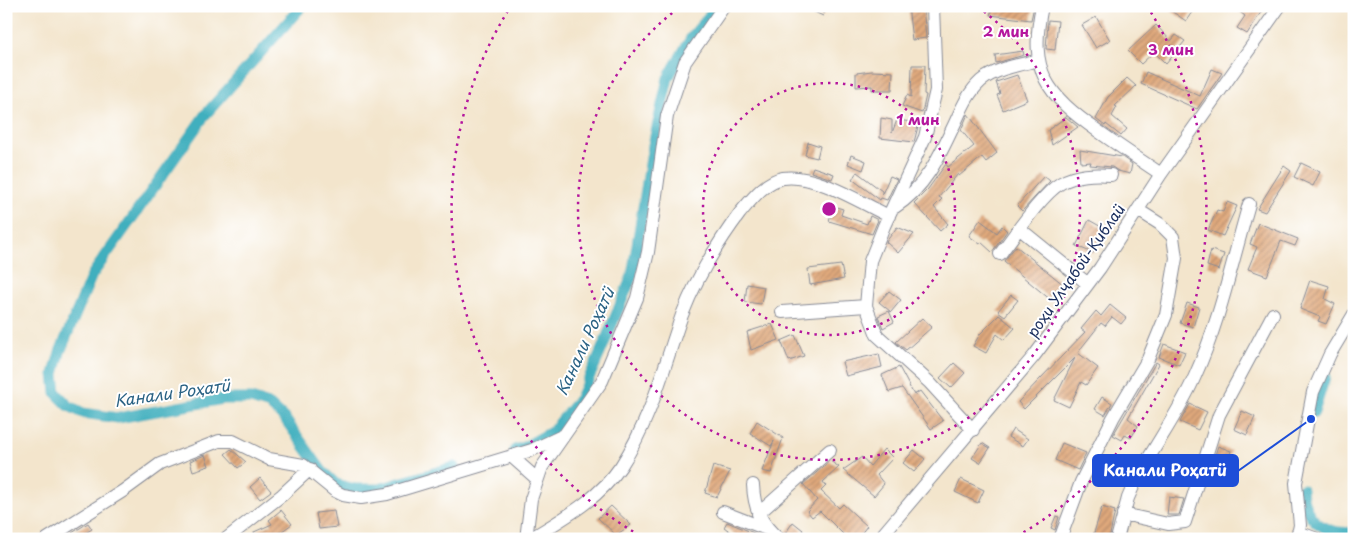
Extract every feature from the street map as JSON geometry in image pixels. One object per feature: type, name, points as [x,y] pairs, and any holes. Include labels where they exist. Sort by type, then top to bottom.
[{"type":"street","points":[[526,539],[531,499],[542,467],[602,381],[637,298],[648,252],[667,116],[686,62],[724,6]]},
{"type":"street","points":[[933,6],[936,90],[925,137],[870,261],[866,306],[877,335],[929,382],[973,430]]},
{"type":"street","points":[[1042,6],[1039,60],[1051,91],[1064,106],[1161,174]]},
{"type":"street","name":"роҳи Улҷабой-Қиблаӣ","points":[[879,539],[1034,356],[1088,284],[1161,174],[1280,6]]},
{"type":"street","points":[[891,212],[917,189],[931,171],[967,97],[981,81],[994,73],[1012,66],[1039,60]]},
{"type":"street","points":[[1000,254],[1060,184],[1083,176],[1111,176]]},
{"type":"street","points":[[530,539],[593,500],[622,465],[646,419],[683,313],[704,268],[726,232],[749,202],[763,188],[782,178],[800,178],[891,212]]},
{"type":"street","points":[[1117,539],[1123,514],[1135,482],[1187,394],[1203,359],[1217,318],[1249,204]]},
{"type":"street","points":[[1060,539],[1081,482],[1113,418],[1148,359],[1166,315],[1176,258],[1173,237],[1160,224],[1138,210]]},
{"type":"street","points":[[1020,229],[1088,284]]},
{"type":"street","points":[[782,312],[866,306]]},
{"type":"street","points":[[1123,514],[1168,524],[1186,522],[1219,415],[1273,314]]},
{"type":"street","points":[[1317,539],[1298,536],[1300,525],[1296,483],[1313,392],[1330,354],[1354,314]]},
{"type":"street","points":[[47,539],[123,491],[160,464],[219,441],[233,441],[269,459],[291,462],[310,469],[343,495],[373,497],[532,450],[564,435]]},
{"type":"street","points":[[758,514],[830,450]]},
{"type":"street","points":[[511,456],[537,478]]},
{"type":"street","points":[[226,539],[282,496],[310,469]]},
{"type":"street","points":[[753,484],[758,514],[769,530],[779,539]]},
{"type":"street","points":[[723,512],[769,530]]},
{"type":"building","points":[[802,6],[827,6],[823,16]]},
{"type":"building","points":[[908,6],[923,6],[926,38],[912,40]]},
{"type":"building","points":[[994,6],[1034,6],[1031,20],[990,15]]},
{"type":"building","points":[[1164,6],[1196,6],[1186,21]]},
{"type":"building","points":[[1244,6],[1265,6],[1247,34],[1237,28],[1245,16],[1240,12]]},
{"type":"building","points":[[1096,17],[1110,40],[1096,48],[1082,25]]},
{"type":"building","points":[[1048,20],[1058,21],[1055,50],[1046,49]]},
{"type":"building","points":[[1156,25],[1171,41],[1176,35],[1185,41],[1166,64],[1154,52],[1141,64],[1128,51]]},
{"type":"building","points":[[1023,51],[1024,55],[996,63],[995,55]]},
{"type":"building","points":[[912,65],[925,65],[924,94],[926,95],[922,113],[902,106],[907,95],[911,97]]},
{"type":"building","points":[[1212,69],[1222,73],[1197,109],[1141,84],[1146,72],[1200,96]]},
{"type":"building","points":[[872,71],[893,72],[892,90],[872,90],[872,86],[856,87],[856,73]]},
{"type":"building","points":[[1017,75],[1027,100],[1003,110],[997,95],[1000,94],[996,82]]},
{"type":"building","points":[[1127,78],[1136,86],[1115,106],[1117,107],[1112,116],[1127,129],[1121,136],[1096,119],[1108,97]]},
{"type":"building","points":[[968,114],[997,153],[986,162],[982,157],[959,176],[958,174],[939,197],[942,199],[934,207],[948,224],[940,231],[914,203],[928,189],[946,164],[948,167],[974,146],[961,130]]},
{"type":"building","points":[[1066,117],[1078,127],[1052,145],[1048,130]]},
{"type":"building","points":[[881,118],[892,120],[892,133],[897,120],[919,123],[914,142],[880,138]]},
{"type":"building","points":[[808,142],[820,146],[817,158],[805,155]]},
{"type":"building","points":[[1080,150],[1122,157],[1132,164],[1130,174],[1118,171],[1112,167],[1090,165],[1091,162],[1081,163]]},
{"type":"building","points":[[851,155],[866,161],[863,170],[848,164]]},
{"type":"building","points":[[1301,163],[1320,172],[1313,186],[1294,177]]},
{"type":"building","points":[[1284,166],[1291,171],[1265,212],[1257,209]]},
{"type":"building","points":[[813,167],[834,174],[832,179],[811,172]]},
{"type":"building","points":[[857,172],[882,191],[882,194],[890,176],[897,179],[887,200],[881,198],[880,200],[852,179]]},
{"type":"building","points":[[1044,176],[1050,181],[1022,211],[1017,206]]},
{"type":"building","points":[[1227,202],[1237,206],[1223,236],[1208,230],[1217,210],[1223,212]]},
{"type":"building","points":[[833,206],[843,209],[841,215],[867,224],[870,216],[878,220],[872,234],[829,221]]},
{"type":"building","points":[[980,220],[997,233],[1002,226],[1007,231],[992,252],[981,242],[980,244],[969,236]]},
{"type":"building","points":[[1089,220],[1105,229],[1093,253],[1076,246]]},
{"type":"building","points":[[1258,223],[1298,239],[1295,246],[1281,241],[1267,276],[1248,269],[1257,247],[1250,244]]},
{"type":"building","points":[[897,227],[914,234],[898,253],[886,242]]},
{"type":"building","points":[[1016,246],[1064,285],[1052,301],[1004,261]]},
{"type":"building","points":[[1211,250],[1224,254],[1219,270],[1207,266]]},
{"type":"building","points":[[841,265],[844,279],[810,285],[808,269]]},
{"type":"building","points":[[1310,280],[1329,286],[1325,299],[1335,304],[1326,324],[1318,321],[1320,317],[1300,309]]},
{"type":"building","points":[[747,284],[764,287],[761,304],[745,302]]},
{"type":"building","points":[[889,291],[901,300],[891,312],[879,302]]},
{"type":"building","points":[[1011,295],[1018,300],[1005,316],[998,311]]},
{"type":"building","points":[[1187,303],[1199,307],[1193,327],[1180,323]]},
{"type":"building","points":[[1110,305],[1126,318],[1121,324],[1112,317],[1105,326],[1101,323],[1078,353],[1098,368],[1086,385],[1081,382],[1069,407],[1054,400],[1075,358],[1024,409],[1018,402],[1085,332],[1081,329],[1096,311],[1101,316]]},
{"type":"building","points":[[889,311],[894,322],[883,328],[878,316]]},
{"type":"building","points":[[999,315],[1015,328],[1004,340],[997,334],[986,353],[973,346],[980,334]]},
{"type":"building","points":[[922,318],[932,327],[906,350],[896,342]]},
{"type":"building","points":[[772,324],[779,340],[751,350],[747,332]]},
{"type":"building","points":[[795,335],[804,356],[789,361],[781,341]]},
{"type":"building","points":[[1164,344],[1185,352],[1179,365],[1159,357]]},
{"type":"building","points":[[879,354],[882,367],[846,376],[842,362]]},
{"type":"building","points":[[1156,362],[1159,364],[1128,418],[1138,426],[1131,438],[1125,435],[1122,440],[1113,435]]},
{"type":"building","points":[[954,363],[965,373],[951,388],[940,378]]},
{"type":"building","points":[[899,367],[914,395],[920,391],[943,421],[931,429],[902,388],[889,392],[882,375]]},
{"type":"building","points":[[1102,397],[1112,403],[1105,415],[1095,409]]},
{"type":"building","points":[[1190,404],[1207,412],[1198,430],[1180,422]]},
{"type":"building","points":[[1242,411],[1255,417],[1247,435],[1234,429]]},
{"type":"building","points":[[757,421],[783,438],[771,473],[762,471],[774,441],[771,446],[750,433]]},
{"type":"building","points":[[1013,429],[1028,439],[1023,446],[1008,437]]},
{"type":"building","points":[[982,443],[990,448],[980,463],[972,458]]},
{"type":"building","points":[[1062,443],[1086,453],[1078,470],[1055,460]]},
{"type":"building","points":[[1218,446],[1231,451],[1226,465],[1213,461]]},
{"type":"building","points":[[231,449],[246,462],[238,468],[225,454]]},
{"type":"building","points":[[884,449],[893,458],[877,475],[884,484],[874,496],[843,470],[862,457],[870,466]]},
{"type":"building","points":[[914,450],[925,459],[914,472],[903,463]]},
{"type":"building","points":[[205,455],[209,466],[193,471],[190,461]]},
{"type":"building","points":[[830,461],[839,467],[823,482],[826,486],[821,491],[839,508],[843,504],[867,526],[857,539],[848,539],[820,511],[812,517],[807,511],[817,500],[803,484]]},
{"type":"building","points":[[713,466],[730,471],[717,497],[705,493]]},
{"type":"building","points":[[260,478],[271,491],[260,499],[250,487]]},
{"type":"building","points":[[961,479],[984,490],[978,503],[955,492]]},
{"type":"building","points":[[1169,497],[1184,499],[1179,515],[1167,515]]},
{"type":"building","points":[[611,506],[631,525],[616,535],[598,518]]},
{"type":"building","points":[[1102,507],[1115,511],[1109,539],[1093,536]]},
{"type":"building","points":[[281,510],[292,524],[271,539],[257,539],[254,532],[272,524],[269,520]]},
{"type":"building","points":[[334,511],[337,527],[319,529],[316,513]]},
{"type":"building","points":[[1056,516],[1059,517],[1055,530],[1051,528]]},
{"type":"building","points":[[727,522],[766,539],[740,539],[724,527]]},
{"type":"building","points":[[793,522],[803,530],[798,539],[787,539],[785,534]]},
{"type":"building","points":[[88,523],[92,529],[76,539],[72,533]]},
{"type":"waterway","name":"Канали Роҳатӣ","points":[[302,6],[205,115],[92,275],[60,352],[54,374],[56,393],[69,406],[83,413],[118,418],[223,399],[251,399],[270,405],[285,419],[322,471],[336,484],[355,489],[379,489],[454,467]]},
{"type":"waterway","name":"Канали Роҳатӣ","points":[[515,450],[553,431],[580,398],[632,276],[653,145],[668,78],[691,38],[717,6]]},
{"type":"waterway","name":"Канали Роҳатӣ","points":[[1314,412],[1325,377]]},
{"type":"waterway","name":"Канали Роҳатӣ","points":[[1302,489],[1307,509],[1311,517],[1318,523],[1334,531],[1354,532]]},
{"type":"place","name":"Канали Роҳатӣ","points":[[1311,419]]}]
